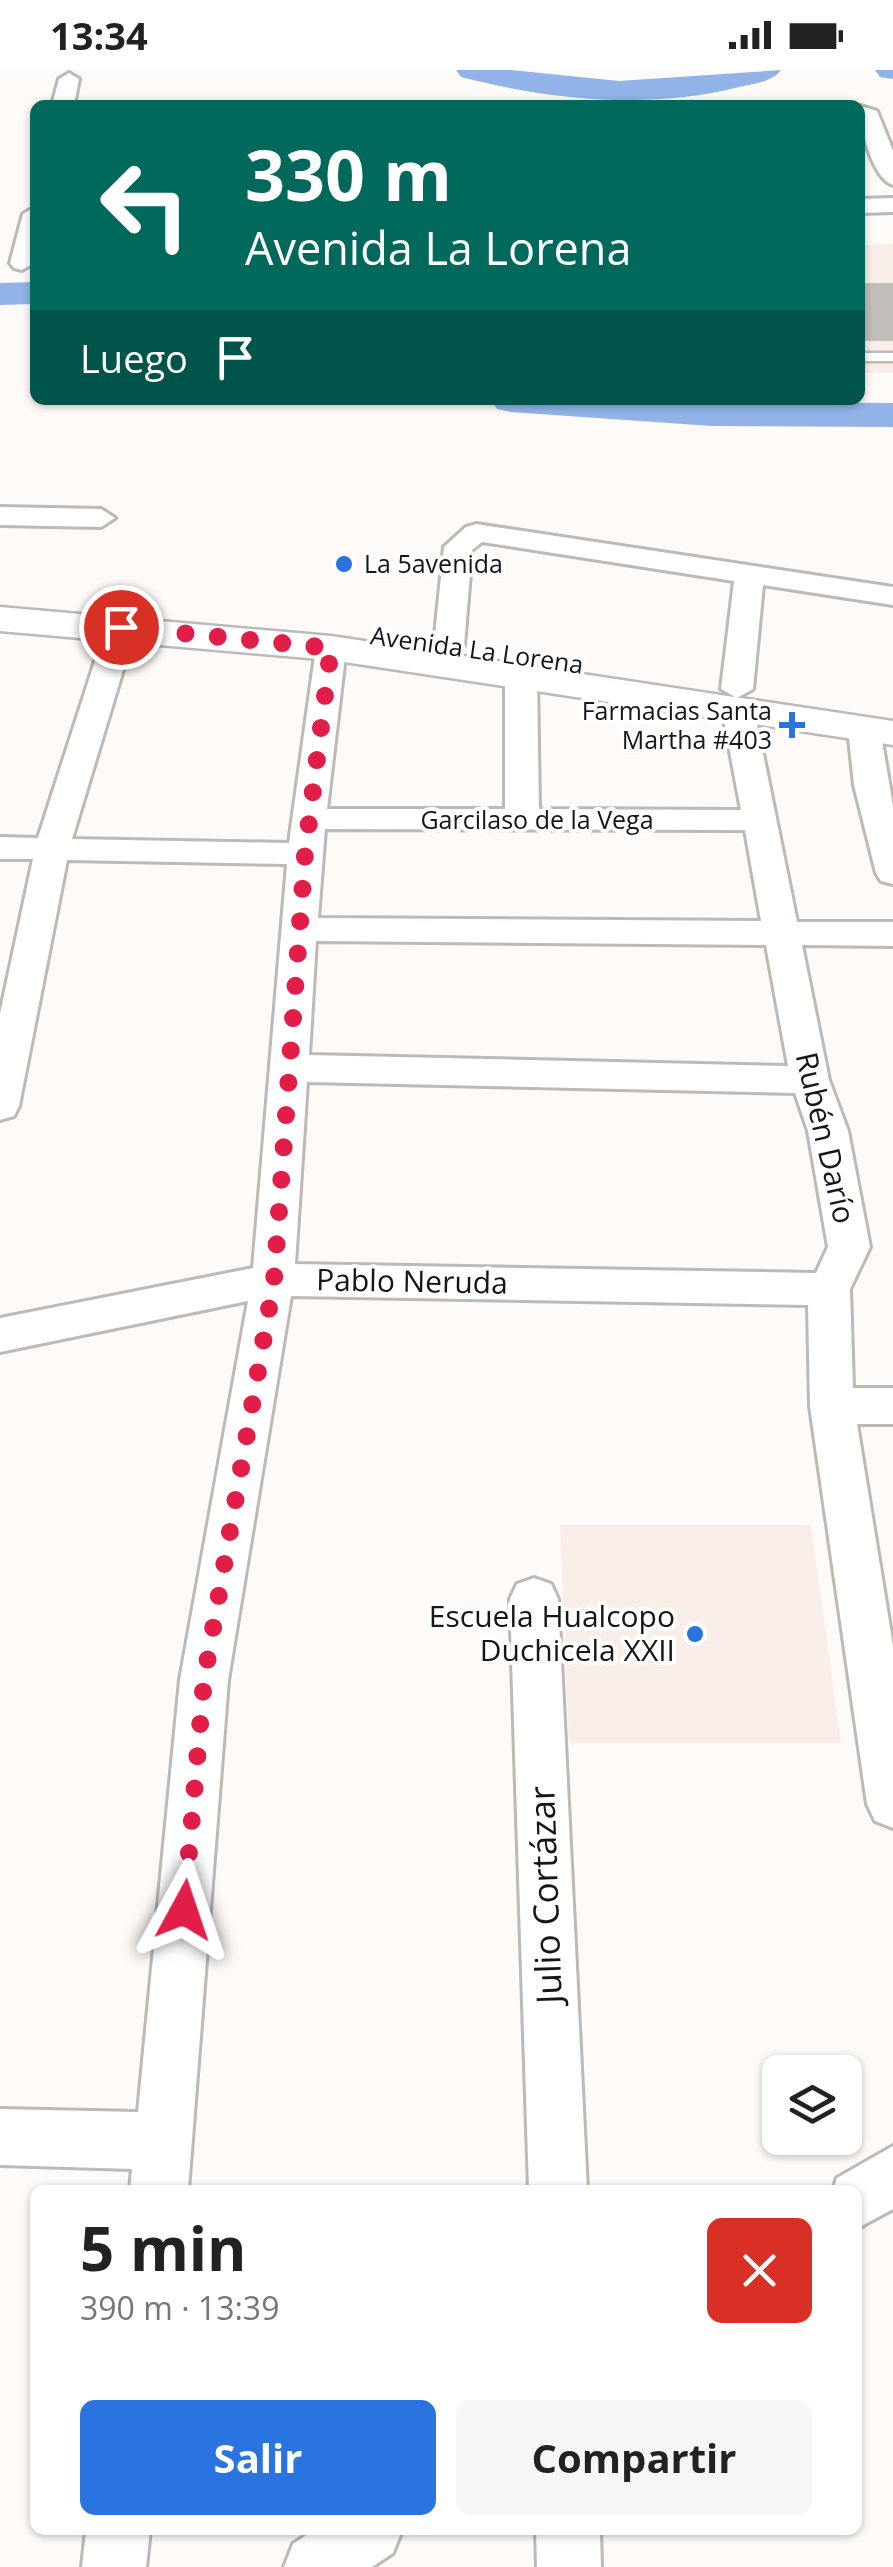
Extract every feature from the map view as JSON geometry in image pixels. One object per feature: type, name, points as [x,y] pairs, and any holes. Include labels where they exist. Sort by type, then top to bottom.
[{"type":"main road","name":"Avenida La Lorena","points":[[0,600],[128,608],[449,645],[883,725]]},
{"type":"main road","name":"Avenida La Lorena","points":[[0,620],[121,627],[331,648],[521,676],[738,699]]},
{"type":"street","points":[[64,100],[69,79]]},
{"type":"street","points":[[866,111],[893,178]]},
{"type":"street","points":[[865,209],[893,209]]},
{"type":"street","points":[[22,263],[27,218]]},
{"type":"street","points":[[0,516],[101,518]]},
{"type":"street","points":[[449,645],[458,547],[466,537],[489,532],[893,596]]},
{"type":"street","name":"Rubén Darío","points":[[749,575],[738,699],[810,1080],[828,1131],[849,1247],[830,1289],[832,1406],[893,1804]]},
{"type":"street","points":[[0,1106],[52,849],[121,627]]},
{"type":"street","points":[[0,2137],[162,2165],[204,1680],[274,1280],[299,929],[331,648]]},
{"type":"street","points":[[521,676],[522,820]]},
{"type":"street","points":[[883,725],[871,785],[893,873]]},
{"type":"street","name":"Garcilaso de la Vega","points":[[0,848],[52,849],[308,836],[522,820],[763,820]]},
{"type":"street","points":[[299,929],[893,934]]},
{"type":"street","points":[[289,1068],[810,1080]]},
{"type":"street","name":"Pablo Neruda","points":[[0,1335],[274,1280],[830,1289]]},
{"type":"street","points":[[832,1406],[893,1406]]},
{"type":"street","name":"Julio Cortázar","points":[[534,1599],[558,2185]]},
{"type":"street","points":[[862,2196],[893,2176]]},
{"type":"street","points":[[114,2567],[117,2535]]},
{"type":"street","points":[[316,2567],[363,2535]]},
{"type":"street","points":[[568,2535],[569,2567]]},
{"type":"lane","points":[[865,357],[893,357]]},
{"type":"shaded area","points":[[893,244],[893,373],[865,373],[865,245]]},
{"type":"shaded area","name":"Escuela Hualcopo Duchicela XXII","points":[[560,1525],[811,1525],[841,1743],[569,1743]]},
{"type":"building","points":[[865,283],[893,283],[893,341],[865,341]]},
{"type":"waterway","points":[[472,70],[541,85],[619,90],[697,86],[765,70]]},
{"type":"waterway","points":[[0,294],[30,293]]},
{"type":"waterway","points":[[583,405],[712,414],[893,415]]},
{"type":"place","name":"La 5avenida","points":[[344,564]]},
{"type":"place","name":"Farmacias Santa Martha #403","points":[[792,725]]},
{"type":"place","name":"Escuela Hualcopo Duchicela XXII","points":[[695,1634]]},
{"type":"route","points":[[121,627],[331,648],[305,854],[274,1280],[204,1680],[184,1910]]}]
